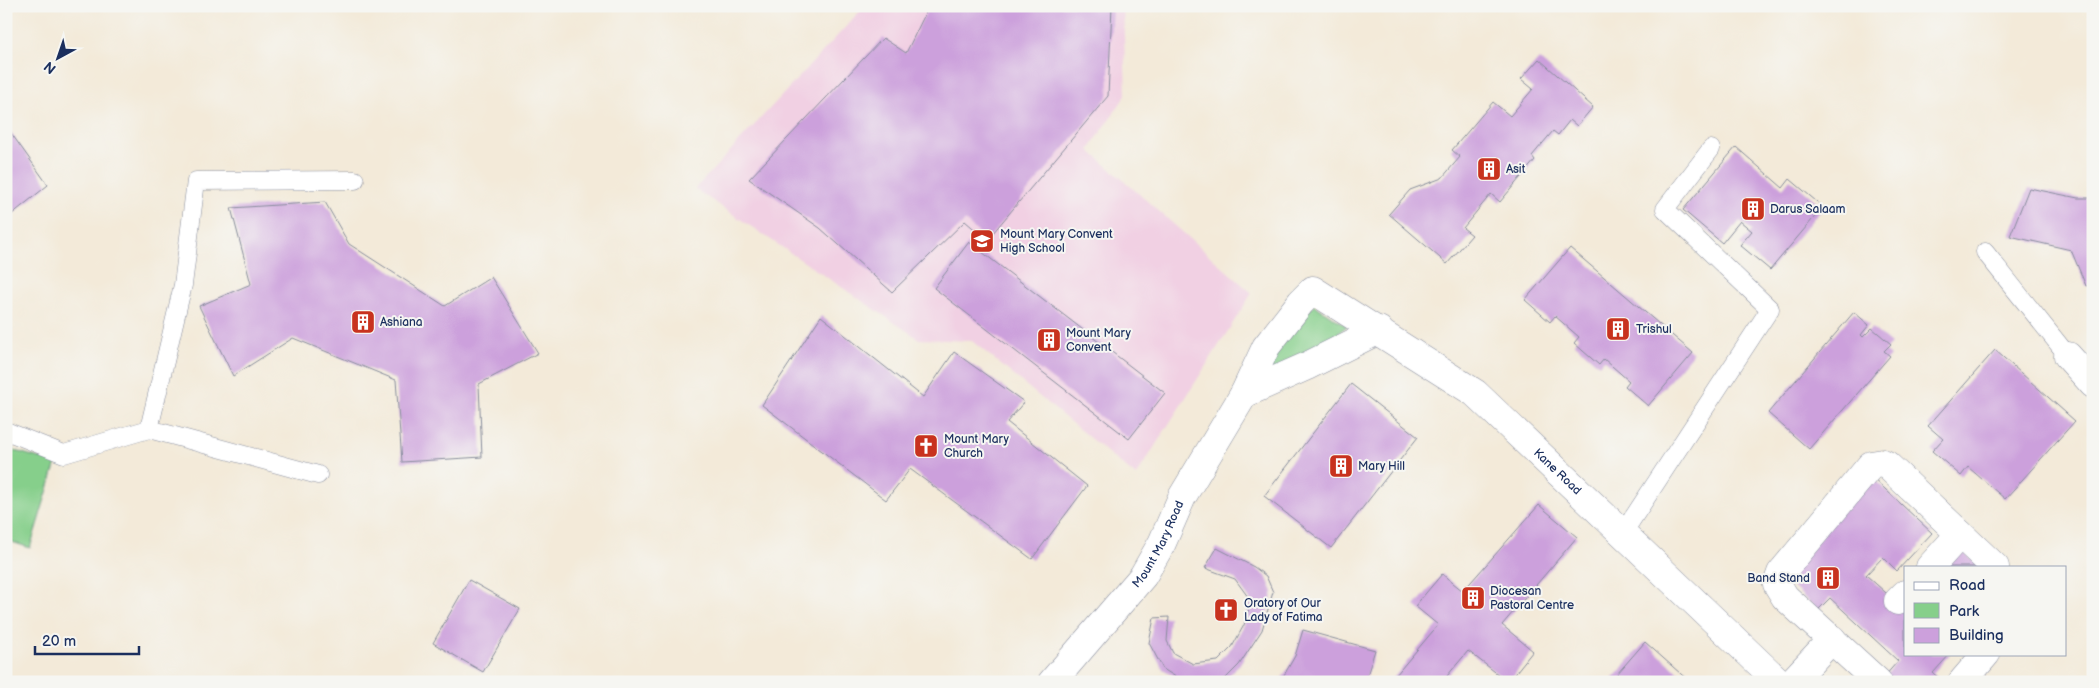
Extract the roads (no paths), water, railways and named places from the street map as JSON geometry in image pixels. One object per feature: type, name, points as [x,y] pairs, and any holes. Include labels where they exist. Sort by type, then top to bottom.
[{"type":"street","name":"Kane Road","points":[[1313,290],[1475,392],[1778,682]]},
{"type":"street","name":"Mount Mary Road","points":[[1052,682],[1143,576],[1162,543],[1182,497],[1244,394],[1266,347],[1301,302],[1313,290]]},
{"type":"street","points":[[1244,394],[1379,330]]},
{"type":"street","points":[[2068,356],[2093,384]]},
{"type":"street","points":[[1878,682],[1785,597],[1777,584],[1778,576],[1871,465],[1883,463],[1887,465],[1994,566]]},
{"type":"street","points":[[1931,566],[1960,534]]},
{"type":"street","points":[[1792,682],[1832,639]]},
{"type":"street","points":[[1962,682],[1984,656]]},
{"type":"lane","points":[[1622,533],[1770,309],[1665,209],[1711,149]]},
{"type":"lane","points":[[149,429],[183,285],[196,181],[355,180]]},
{"type":"lane","points":[[1985,252],[2068,356]]},
{"type":"lane","points":[[6,431],[64,454],[149,429],[318,475]]},
{"type":"place","name":"Asit","points":[[1489,169]]},
{"type":"place","name":"Darus Salaam","points":[[1753,209]]},
{"type":"place","name":"Mount Mary Convent High School","points":[[982,241]]},
{"type":"place","name":"Ashiana","points":[[363,322]]},
{"type":"place","name":"Trishul","points":[[1618,329]]},
{"type":"place","name":"Mount Mary Convent","points":[[1049,340]]},
{"type":"place","name":"Mount Mary Church","points":[[926,446]]},
{"type":"place","name":"Mary Hill","points":[[1341,466]]},
{"type":"place","name":"Band Stand","points":[[1828,578]]},
{"type":"place","name":"Diocesan Pastoral Centre","points":[[1473,598]]},
{"type":"place","name":"Oratory of Our Lady of Fatima","points":[[1226,610]]}]
